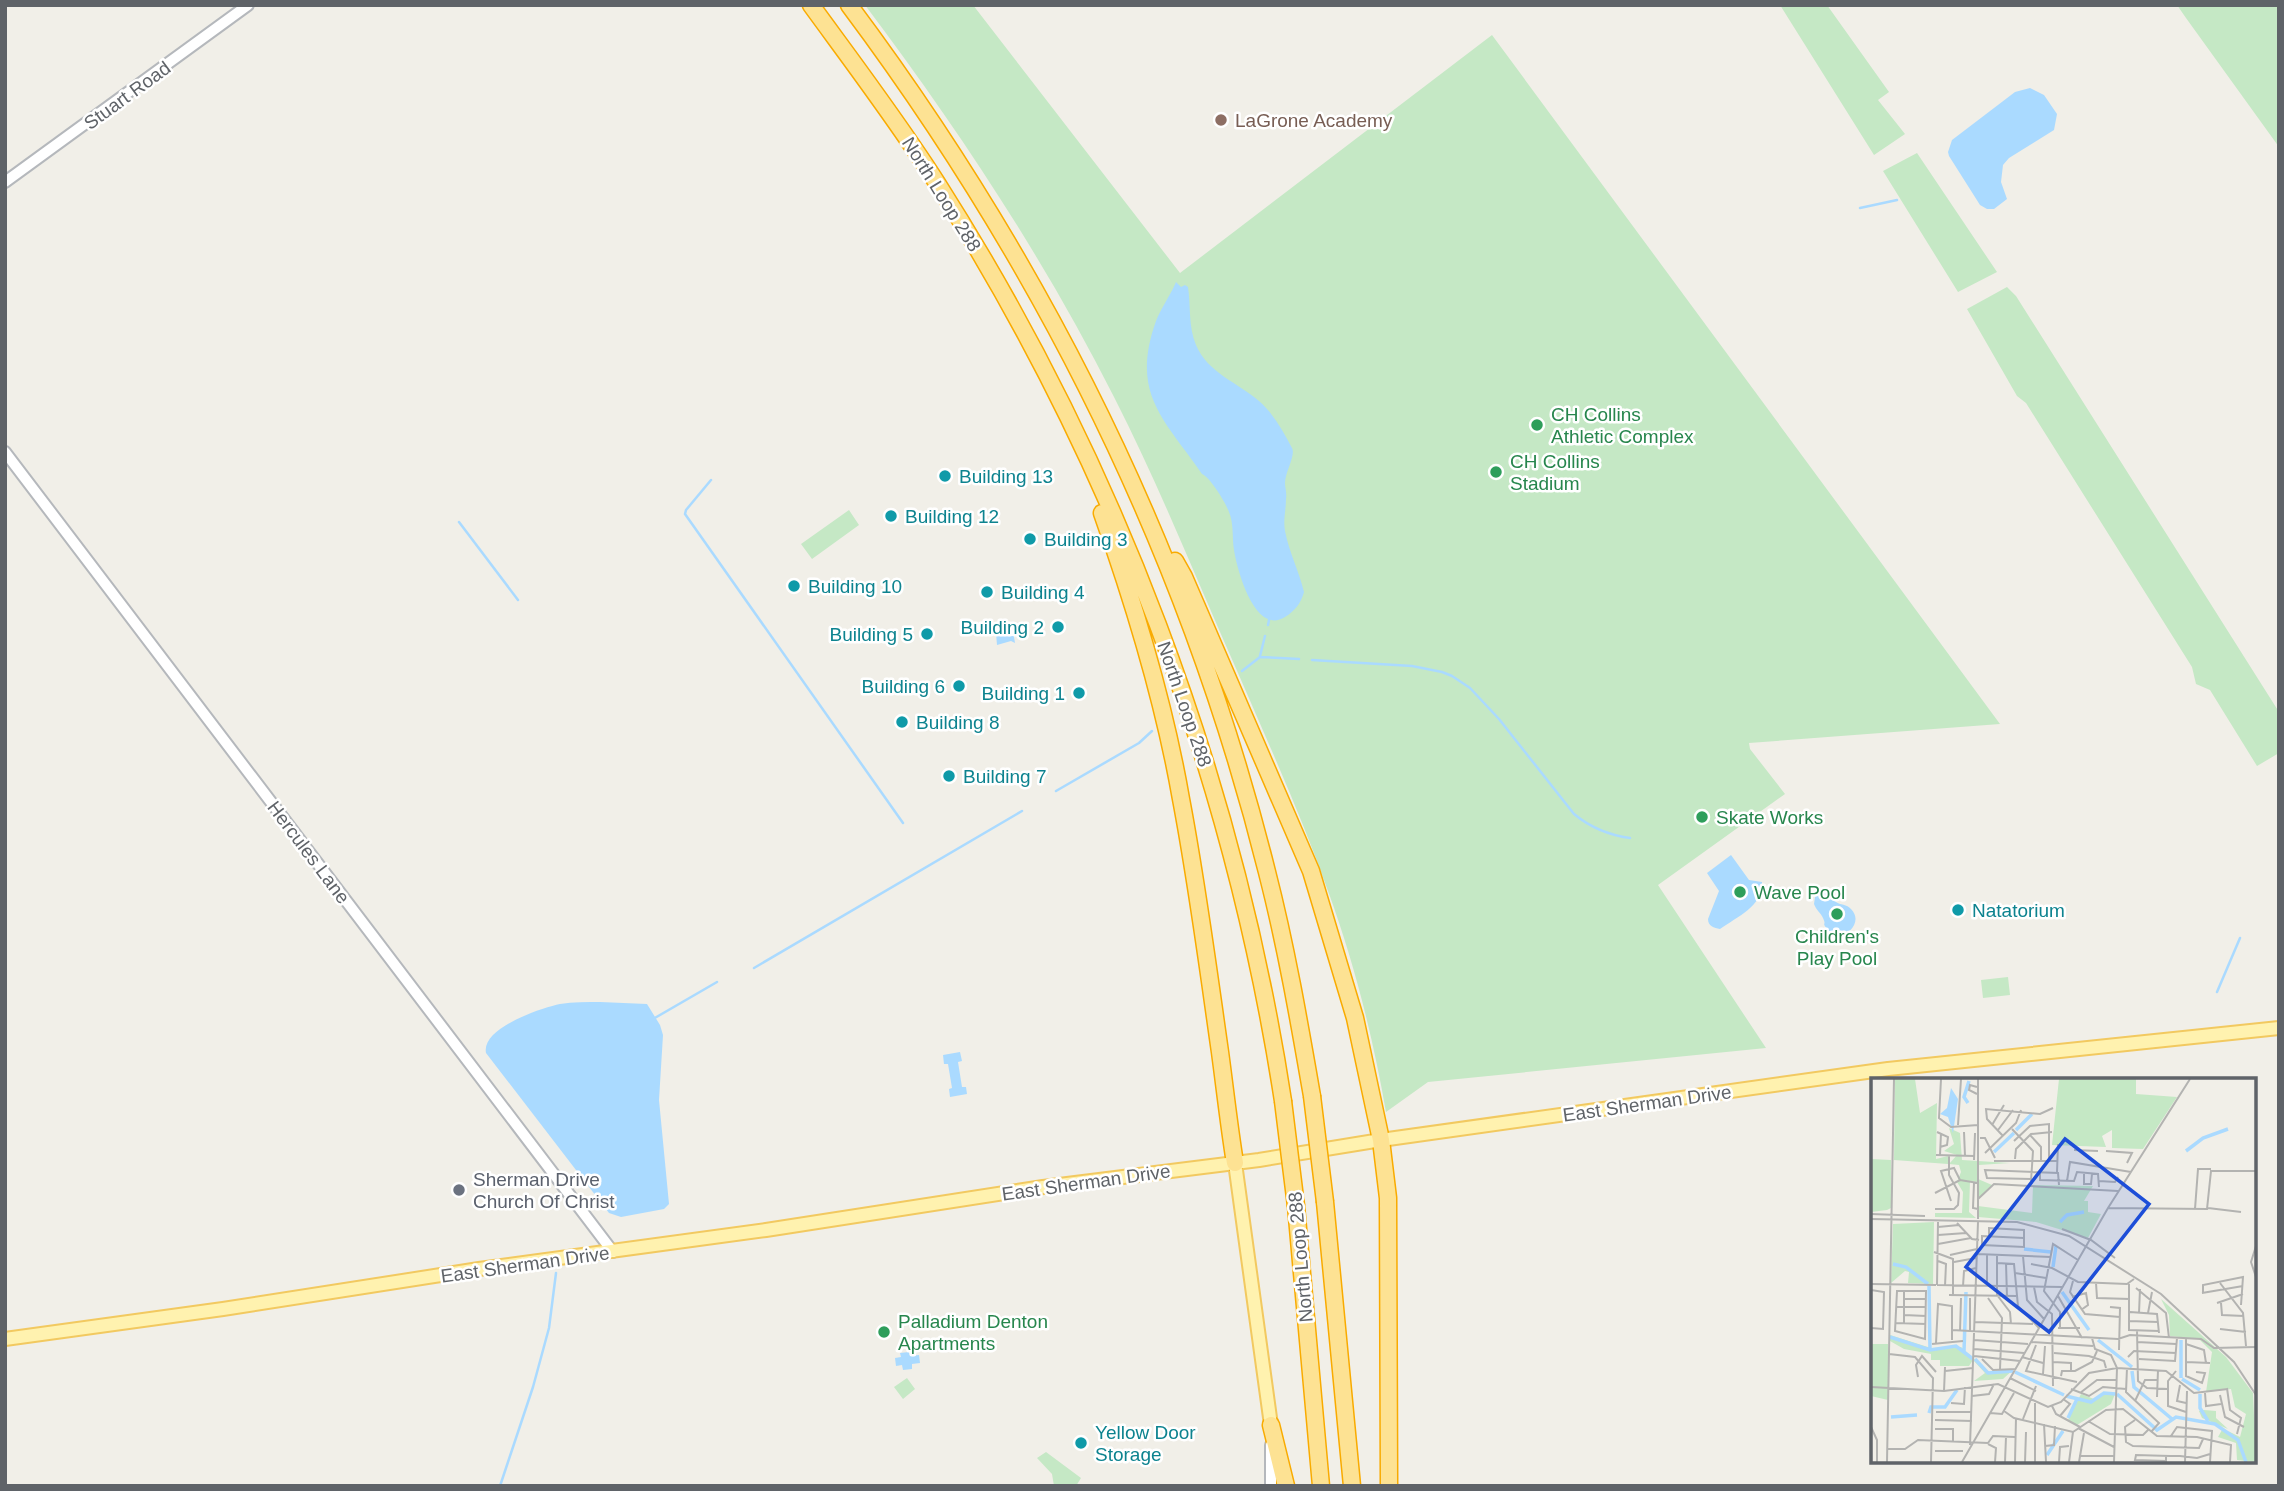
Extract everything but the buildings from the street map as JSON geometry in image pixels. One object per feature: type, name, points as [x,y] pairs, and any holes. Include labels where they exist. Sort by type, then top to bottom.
[{"type":"highway","name":"North Loop 288","points":[[811,5],[870,84],[942,191],[1001,290],[1066,412],[1139,576],[1169,652],[1219,803],[1252,935],[1283,1101],[1296,1206],[1321,1486]]},
{"type":"highway","name":"North Loop 288","points":[[849,5],[934,125],[999,227],[1074,360],[1136,490],[1191,626],[1248,799],[1282,932],[1312,1096],[1325,1202],[1352,1486]]},
{"type":"highway","points":[[1066,412],[1130,593],[1166,727],[1195,884],[1235,1163]]},
{"type":"highway","points":[[1136,490],[1184,577],[1311,871],[1355,1017],[1381,1140],[1389,1217],[1389,1486]]},
{"type":"highway","points":[[1271,1425],[1286,1486]]},
{"type":"main road","name":"East Sherman Drive","points":[[5,1339],[1043,1187],[1235,1163],[1888,1069],[2279,1028]]},
{"type":"main road","points":[[1235,1163],[1271,1425]]},
{"type":"street","name":"Stuart Road","points":[[5,182],[248,5]]},
{"type":"street","name":"Hercules Lane","points":[[5,452],[613,1252]]},
{"type":"street","points":[[1271,1425],[1271,1486]]},
{"type":"green space","points":[[865,5],[973,5],[1180,273],[1492,35],[2000,724],[1749,743],[1750,749],[1785,794],[1658,885],[1766,1048],[1428,1082],[1386,1112],[1369,1028],[1354,972],[1318,863],[1147,465],[1087,346],[1029,245],[933,98]]},
{"type":"green space","points":[[1780,5],[1827,5],[1889,92],[1878,100],[1905,134],[1874,155]]},
{"type":"green space","points":[[2177,5],[2279,5],[2279,147],[2186,18]]},
{"type":"green space","points":[[1917,153],[1997,272],[1958,292],[1883,171]]},
{"type":"green space","points":[[2007,287],[2016,296],[2279,712],[2279,753],[2257,766],[2210,690],[2196,684],[2192,667],[2026,403],[2017,396],[1967,309]]},
{"type":"green space","points":[[849,510],[859,525],[812,559],[801,544]]},
{"type":"green space","points":[[2008,977],[2010,995],[1983,998],[1981,980]]},
{"type":"green space","points":[[907,1378],[915,1389],[903,1399],[894,1387]]},
{"type":"green space","points":[[1046,1452],[1081,1478],[1076,1486],[1054,1486],[1052,1474],[1037,1458]]},
{"type":"water","points":[[2030,88],[2044,95],[2057,114],[2054,130],[2009,158],[2003,165],[2001,182],[2007,199],[1994,209],[1987,209],[1980,205],[1949,156],[1952,140],[2015,92]]},
{"type":"water","points":[[1176,282],[1181,287],[1188,287],[1192,331],[1201,355],[1215,370],[1264,406],[1278,423],[1293,451],[1285,483],[1284,527],[1304,592],[1299,603],[1285,617],[1274,620],[1265,617],[1249,598],[1239,572],[1231,517],[1225,503],[1164,421],[1149,387],[1149,346],[1156,321]]},
{"type":"water","points":[[1004,628],[1013,631],[1015,643],[1011,641],[997,645],[996,633]]},
{"type":"water","name":"Wave Pool","points":[[1731,855],[1749,880],[1762,882],[1761,890],[1748,910],[1720,929],[1708,921],[1719,891],[1707,873]]},
{"type":"water","name":"Children's Play Pool","points":[[1821,893],[1829,893],[1836,902],[1851,909],[1855,921],[1849,931],[1832,934],[1824,925],[1814,904],[1815,897]]},
{"type":"water","points":[[560,1004],[647,1004],[660,1025],[663,1035],[659,1100],[669,1204],[664,1209],[621,1217],[609,1213],[486,1053],[487,1044],[493,1035],[527,1015]]},
{"type":"water","points":[[960,1052],[962,1061],[958,1062],[962,1087],[966,1087],[967,1094],[950,1097],[949,1089],[952,1088],[948,1064],[944,1064],[943,1055]]},
{"type":"water","points":[[909,1352],[910,1356],[919,1355],[920,1363],[912,1364],[912,1369],[903,1370],[902,1365],[896,1366],[895,1358],[901,1357],[900,1353]]},
{"type":"waterway","points":[[1860,208],[1897,200]]},
{"type":"waterway","points":[[711,480],[685,514],[903,823]]},
{"type":"waterway","points":[[459,522],[518,600]]},
{"type":"waterway","points":[[1268,625],[1269,620]]},
{"type":"waterway","points":[[1260,656],[1265,636]]},
{"type":"waterway","points":[[1242,671],[1260,657],[1299,659]]},
{"type":"waterway","points":[[1312,660],[1412,666],[1452,676],[1470,688],[1499,719],[1574,814],[1600,830],[1630,838]]},
{"type":"waterway","points":[[1056,791],[1139,743],[1152,731]]},
{"type":"waterway","points":[[754,968],[1022,811]]},
{"type":"waterway","points":[[2217,992],[2240,938]]},
{"type":"waterway","points":[[653,1019],[717,982]]},
{"type":"waterway","points":[[500,1486],[533,1387],[549,1328],[556,1273]]},
{"type":"place","name":"LaGrone Academy","points":[[1221,120]]},
{"type":"place","name":"CH Collins Athletic Complex","points":[[1537,425]]},
{"type":"place","name":"CH Collins Stadium","points":[[1496,472]]},
{"type":"place","name":"Building 13","points":[[945,476]]},
{"type":"place","name":"Building 12","points":[[891,516]]},
{"type":"place","name":"Building 3","points":[[1030,539]]},
{"type":"place","name":"Building 10","points":[[794,586]]},
{"type":"place","name":"Building 4","points":[[987,592]]},
{"type":"place","name":"Building 2","points":[[1058,627]]},
{"type":"place","name":"Building 5","points":[[927,634]]},
{"type":"place","name":"Building 6","points":[[959,686]]},
{"type":"place","name":"Building 1","points":[[1079,693]]},
{"type":"place","name":"Building 8","points":[[902,722]]},
{"type":"place","name":"Building 7","points":[[949,776]]},
{"type":"place","name":"Skate Works","points":[[1702,817]]},
{"type":"place","name":"Wave Pool","points":[[1740,892]]},
{"type":"place","name":"Natatorium","points":[[1958,910]]},
{"type":"place","name":"Children's Play Pool","points":[[1837,914]]},
{"type":"place","name":"Sherman Drive Church Of Christ","points":[[459,1190]]},
{"type":"place","name":"Palladium Denton Apartments","points":[[884,1332]]},
{"type":"place","name":"Yellow Door Storage","points":[[1081,1443]]}]
